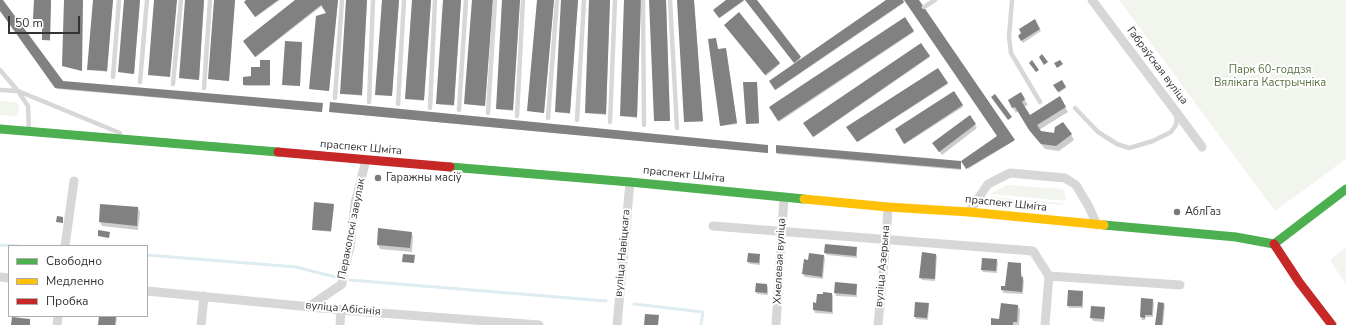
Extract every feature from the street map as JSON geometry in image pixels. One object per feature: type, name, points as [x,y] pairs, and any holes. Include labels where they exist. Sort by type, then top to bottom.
[{"type":"main road","name":"праспект Шміта","points":[[0,129],[969,212],[1236,237],[1274,244]]},
{"type":"main road","points":[[1332,325],[1299,282],[1274,244],[1346,189]]},
{"type":"street","name":"Габраўская вуліца","points":[[1092,0],[1178,112],[1202,147]]},
{"type":"street","name":"Перакопскі завулак","points":[[310,306],[342,284],[344,268],[350,248],[355,203],[366,160]]},
{"type":"street","points":[[969,212],[988,184],[1010,173],[1065,178],[1076,185],[1089,207],[1097,225]]},
{"type":"street","points":[[65,245],[74,181]]},
{"type":"street","name":"вуліца Навіцкага","points":[[617,325],[630,182]]},
{"type":"street","name":"Хмелевая вуліца","points":[[776,325],[784,197]]},
{"type":"street","name":"вуліца Азерына","points":[[878,325],[888,206]]},
{"type":"street","points":[[713,226],[782,233],[1033,251],[1049,276],[1045,325]]},
{"type":"street","points":[[1049,276],[1180,286]]},
{"type":"street","name":"вуліца Абісінія","points":[[148,291],[475,323],[539,325]]},
{"type":"street","points":[[201,325],[204,296]]},
{"type":"street","points":[[340,325],[341,310]]},
{"type":"lane","points":[[114,77],[119,0]]},
{"type":"lane","points":[[140,82],[147,0]]},
{"type":"lane","points":[[173,84],[181,0]]},
{"type":"lane","points":[[204,88],[210,0]]},
{"type":"lane","points":[[335,98],[342,0]]},
{"type":"lane","points":[[369,102],[374,0]]},
{"type":"lane","points":[[398,104],[404,0]]},
{"type":"lane","points":[[430,108],[435,0]]},
{"type":"lane","points":[[459,110],[466,0]]},
{"type":"lane","points":[[488,113],[495,0]]},
{"type":"lane","points":[[517,116],[523,0]]},
{"type":"lane","points":[[548,118],[557,0]]},
{"type":"lane","points":[[577,120],[584,0]]},
{"type":"lane","points":[[610,122],[615,0]]},
{"type":"lane","points":[[643,0],[644,125]]},
{"type":"lane","points":[[670,0],[678,128]]},
{"type":"lane","points":[[924,7],[935,0]]},
{"type":"lane","points":[[1012,0],[1009,37],[1011,53],[1040,102]]},
{"type":"lane","points":[[0,70],[18,91],[28,106],[29,131]]},
{"type":"lane","points":[[0,90],[18,91],[138,140]]},
{"type":"lane","points":[[1075,108],[1098,132],[1117,144],[1129,148],[1153,141],[1171,132],[1176,125],[1178,112]]},
{"type":"green space","name":"Парк 60-годдзя Вялікага Кастрычніка","points":[[1119,0],[1346,0],[1346,159],[1275,211]]},
{"type":"green space","points":[[0,101],[16,102],[19,106],[19,111],[16,116],[0,115]]},
{"type":"green space","points":[[1007,185],[1062,189],[1066,198],[1065,201],[992,194]]},
{"type":"green space","points":[[991,197],[1064,203],[1062,205],[994,200]]},
{"type":"green space","points":[[1346,248],[1346,284],[1331,262],[1332,258]]},
{"type":"building","points":[[0,0],[3,0],[63,81],[323,103],[322,112],[55,88],[0,11]]},
{"type":"building","points":[[34,0],[51,0],[50,40],[42,40],[42,19],[33,19]]},
{"type":"building","points":[[64,0],[83,0],[82,71],[62,66]]},
{"type":"building","points":[[93,0],[113,0],[107,71],[87,70]]},
{"type":"building","points":[[124,0],[140,0],[134,74],[118,72]]},
{"type":"building","points":[[154,0],[177,0],[170,77],[148,75]]},
{"type":"building","points":[[185,0],[204,0],[199,80],[179,78]]},
{"type":"building","points":[[214,0],[235,0],[229,81],[208,79]]},
{"type":"building","points":[[246,0],[278,0],[255,17],[244,2]]},
{"type":"building","points":[[295,0],[338,0],[329,91],[309,89],[316,16],[326,13],[321,5],[255,57],[243,41]]},
{"type":"building","points":[[346,0],[367,0],[362,95],[340,94]]},
{"type":"building","points":[[382,0],[399,0],[392,96],[375,95]]},
{"type":"building","points":[[412,0],[431,0],[424,100],[405,99]]},
{"type":"building","points":[[443,0],[461,0],[454,105],[436,104]]},
{"type":"building","points":[[472,0],[493,0],[485,106],[464,104]]},
{"type":"building","points":[[502,0],[520,0],[513,110],[496,109]]},
{"type":"building","points":[[537,0],[554,0],[544,113],[527,111]]},
{"type":"building","points":[[561,0],[578,0],[570,113],[555,112]]},
{"type":"building","points":[[589,0],[610,0],[606,114],[585,113]]},
{"type":"building","points":[[624,0],[641,0],[637,117],[620,116]]},
{"type":"building","points":[[649,0],[666,0],[670,121],[654,121]]},
{"type":"building","points":[[677,0],[694,0],[703,121],[684,122]]},
{"type":"building","points":[[726,0],[744,0],[719,18],[713,10]]},
{"type":"building","points":[[745,0],[757,0],[801,57],[794,63]]},
{"type":"building","points":[[886,0],[903,0],[904,2],[775,90],[769,81]]},
{"type":"building","points":[[904,0],[919,0],[1015,140],[966,169],[961,161],[997,136]]},
{"type":"building","points":[[739,12],[780,63],[765,75],[724,25]]},
{"type":"building","points":[[905,17],[914,31],[778,121],[769,107]]},
{"type":"building","points":[[1035,19],[1040,29],[1021,41],[1018,36],[1021,33],[1019,29]]},
{"type":"building","points":[[716,38],[718,49],[726,48],[737,123],[720,126],[708,39]]},
{"type":"building","points":[[285,41],[302,42],[300,86],[282,85]]},
{"type":"building","points":[[921,43],[930,56],[813,137],[803,123]]},
{"type":"building","points":[[1042,54],[1048,62],[1044,65],[1039,57]]},
{"type":"building","points":[[260,60],[270,60],[270,85],[243,85],[243,77],[251,76],[251,67],[260,67]]},
{"type":"building","points":[[1032,60],[1039,70],[1036,72],[1029,63]]},
{"type":"building","points":[[1060,60],[1063,64],[1057,68],[1054,63]]},
{"type":"building","points":[[938,68],[948,83],[857,142],[846,127]]},
{"type":"building","points":[[1062,80],[1066,87],[1058,92],[1053,85]]},
{"type":"building","points":[[743,82],[757,82],[759,123],[746,124]]},
{"type":"building","points":[[954,91],[963,105],[904,144],[895,129]]},
{"type":"building","points":[[1021,92],[1025,99],[1022,102],[1030,115],[1060,96],[1066,107],[1037,125],[1041,131],[1054,133],[1055,127],[1063,122],[1072,134],[1056,146],[1041,144],[1029,130],[1015,107],[1012,108],[1008,100]]},
{"type":"building","points":[[995,94],[1012,117],[1008,120],[991,97]]},
{"type":"building","points":[[330,102],[768,145],[768,153],[329,112]]},
{"type":"building","points":[[970,115],[976,124],[939,152],[932,143]]},
{"type":"building","points":[[776,145],[961,161],[961,169],[776,153]]},
{"type":"building","points":[[314,202],[334,204],[331,231],[312,230]]},
{"type":"building","points":[[100,204],[138,207],[137,226],[99,222]]},
{"type":"building","points":[[57,216],[63,217],[63,223],[56,222]]},
{"type":"building","points":[[378,228],[412,232],[410,248],[377,245]]},
{"type":"building","points":[[98,230],[110,232],[109,238],[98,236]]},
{"type":"building","points":[[825,244],[857,247],[856,256],[824,253]]},
{"type":"building","points":[[922,252],[936,254],[935,279],[919,278]]},
{"type":"building","points":[[748,253],[760,254],[759,263],[747,262]]},
{"type":"building","points":[[809,253],[824,255],[822,277],[802,274],[804,259],[808,260]]},
{"type":"building","points":[[403,254],[415,255],[414,263],[402,262]]},
{"type":"building","points":[[982,258],[997,259],[996,271],[981,270]]},
{"type":"building","points":[[1008,262],[1021,263],[1021,277],[1023,277],[1022,292],[1001,290],[1001,286],[1005,286]]},
{"type":"building","points":[[835,282],[857,284],[856,295],[834,293]]},
{"type":"building","points":[[756,283],[767,284],[767,293],[755,292]]},
{"type":"building","points":[[1068,290],[1083,291],[1082,306],[1067,306]]},
{"type":"building","points":[[823,292],[832,293],[832,312],[813,310],[813,302],[816,303],[817,294],[823,294]]},
{"type":"building","points":[[1141,298],[1153,299],[1152,315],[1145,315],[1145,318],[1140,317]]},
{"type":"building","points":[[915,302],[929,303],[927,318],[914,317]]},
{"type":"building","points":[[1158,302],[1164,303],[1162,325],[1155,325]]},
{"type":"building","points":[[1001,303],[1018,305],[1017,322],[1013,322],[1013,325],[991,325],[991,318],[999,319]]},
{"type":"building","points":[[1091,306],[1105,307],[1104,319],[1090,318]]},
{"type":"building","points":[[645,314],[659,315],[658,325],[644,325]]},
{"type":"building","points":[[12,317],[30,319],[30,325],[11,325]]},
{"type":"building","points":[[99,317],[116,317],[115,325],[98,325]]},
{"type":"waterway","points":[[0,245],[8,245]]},
{"type":"waterway","points":[[148,255],[296,267],[335,277]]},
{"type":"waterway","points":[[350,280],[606,301]]},
{"type":"waterway","points":[[634,304],[703,312],[701,325]]},
{"type":"traffic: fast","points":[[0,129],[278,152]]},
{"type":"traffic: fast","points":[[450,167],[630,182],[804,199]]},
{"type":"traffic: fast","points":[[1104,225],[1236,237],[1274,244],[1346,189]]},
{"type":"traffic: slow","points":[[804,199],[888,207],[969,212],[1104,225]]},
{"type":"traffic: jam","points":[[278,152],[450,167]]},
{"type":"traffic: jam","points":[[1274,244],[1299,282],[1332,325]]},
{"type":"place","name":"Гаражны масіў","points":[[378,178]]},
{"type":"place","name":"АблГаз","points":[[1177,212]]}]
